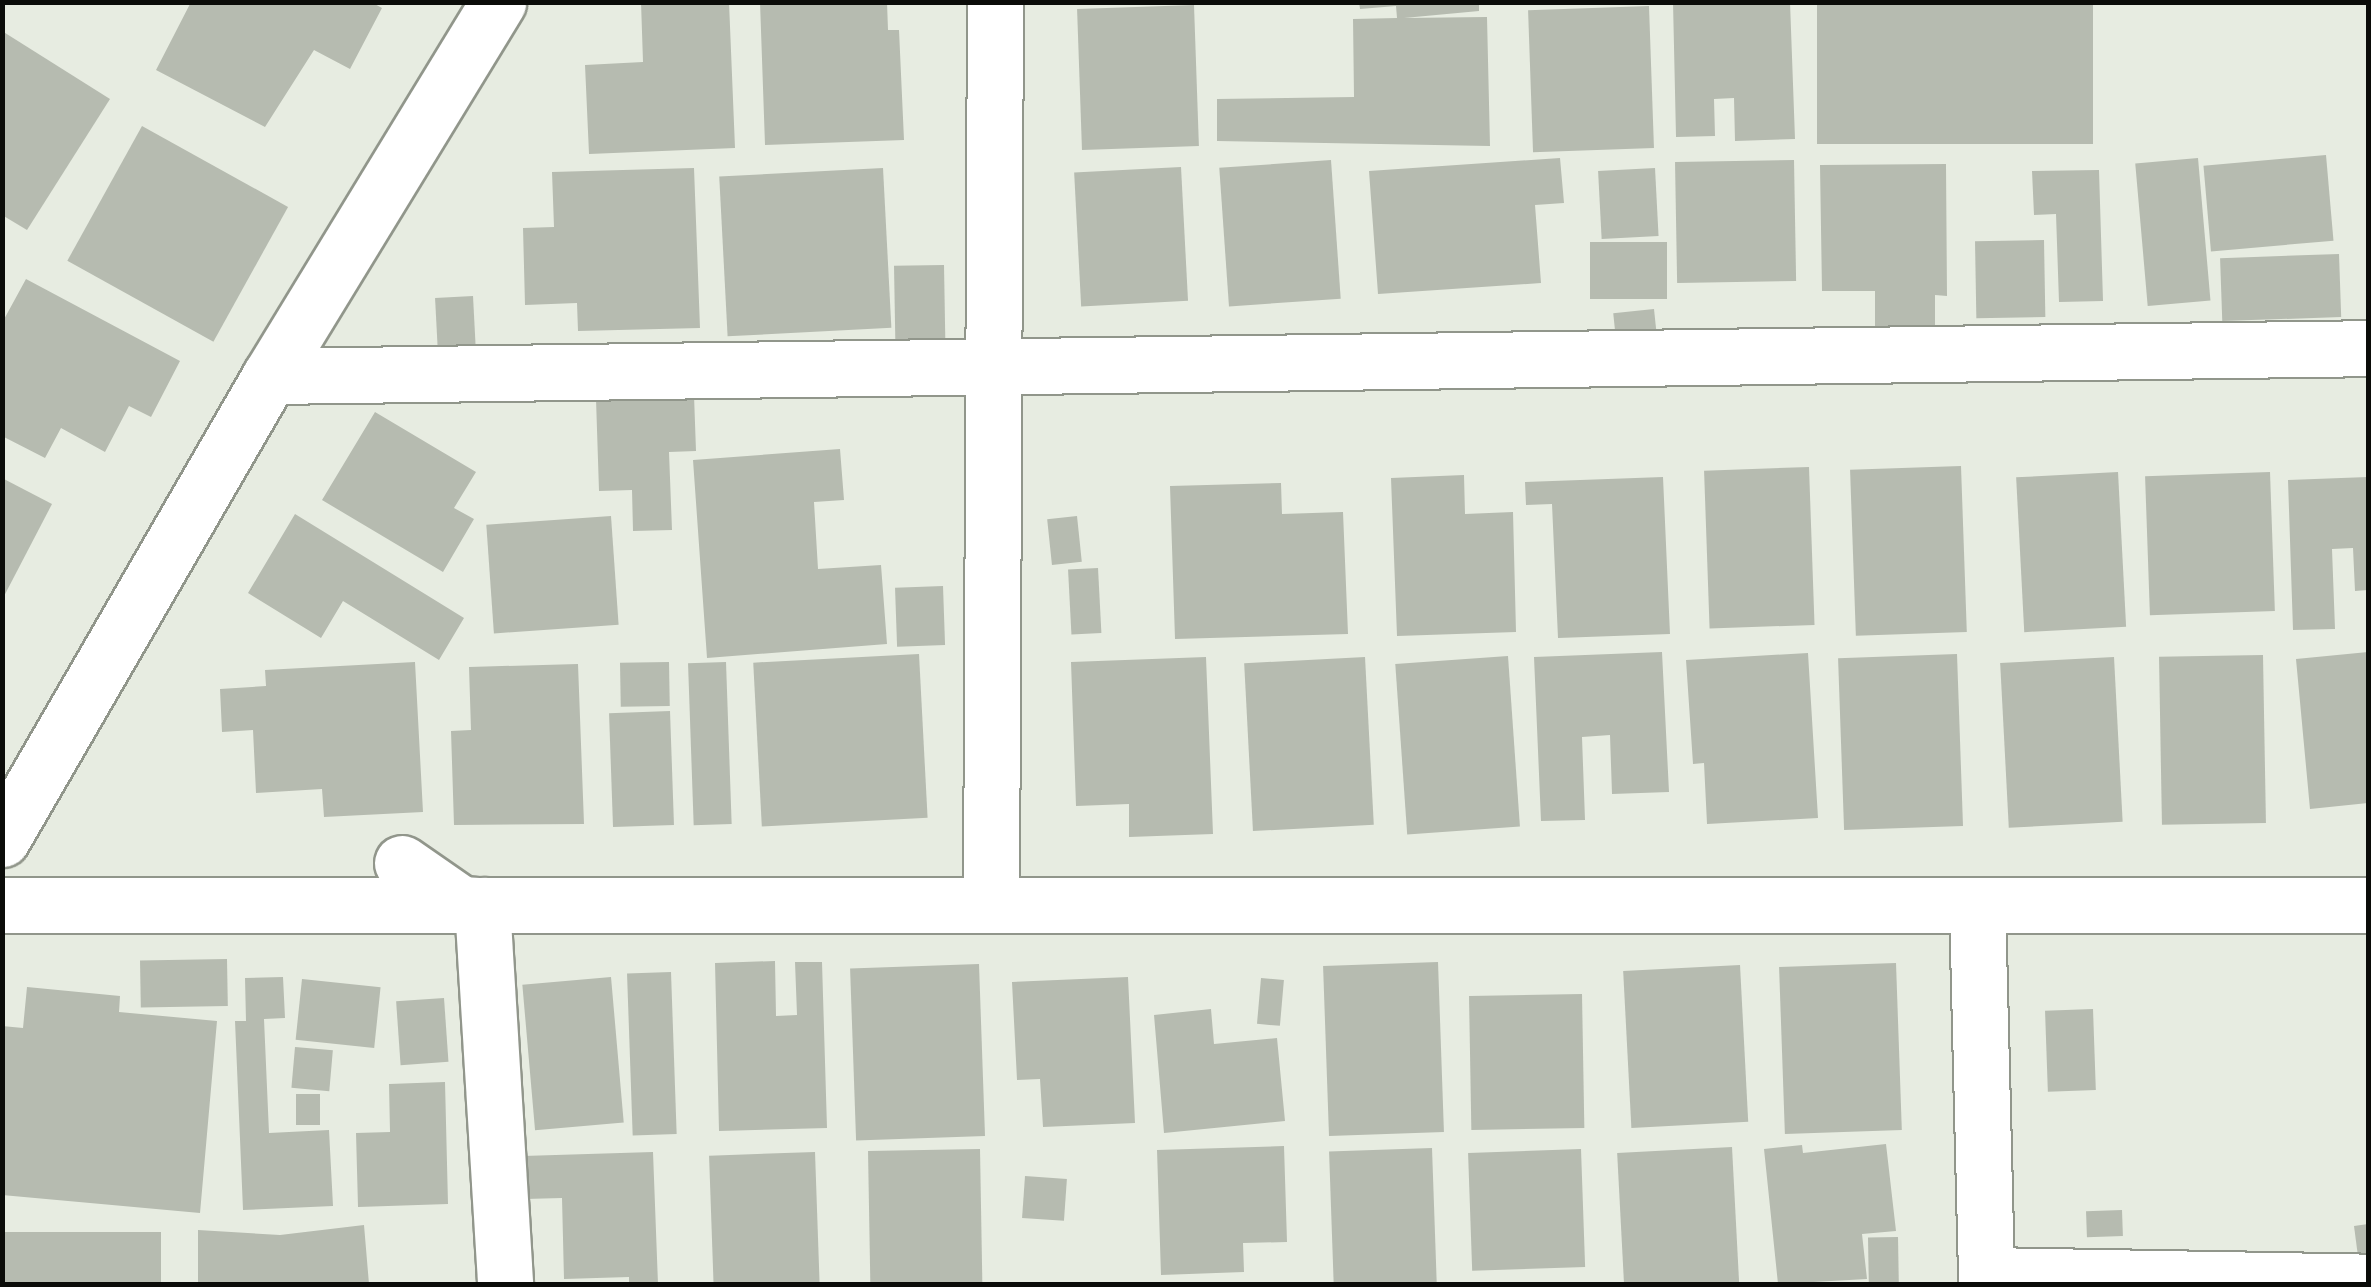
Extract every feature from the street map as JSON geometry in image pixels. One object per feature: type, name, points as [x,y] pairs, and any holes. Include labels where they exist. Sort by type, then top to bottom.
[{"type":"street","points":[[2,839],[270,376],[498,2]]},
{"type":"street","points":[[991,906],[990,366],[995,2]]},
{"type":"street","points":[[270,376],[2368,348]]},
{"type":"street","points":[[402,863],[461,904],[2368,905]]},
{"type":"street","points":[[2,905],[482,904]]},
{"type":"street","points":[[482,904],[505,1284]]},
{"type":"street","points":[[1976,906],[1986,1280],[2368,1282]]},
{"type":"building","points":[[191,2],[371,2],[382,8],[350,69],[314,50],[265,127],[156,70]]},
{"type":"building","points":[[641,2],[729,2],[735,148],[589,154],[585,65],[643,62]]},
{"type":"building","points":[[760,2],[887,2],[888,30],[899,30],[904,140],[765,145]]},
{"type":"building","points":[[1359,2],[1479,2],[1479,11],[1404,18],[1487,17],[1490,146],[1217,141],[1217,99],[1354,97],[1353,19],[1397,18],[1396,6],[1360,9]]},
{"type":"building","points":[[1673,2],[1790,2],[1795,139],[1735,141],[1734,98],[1714,99],[1715,136],[1676,137]]},
{"type":"building","points":[[1817,2],[2093,2],[2093,144],[1817,144]]},
{"type":"building","points":[[1194,5],[1199,146],[1082,150],[1077,9]]},
{"type":"building","points":[[1649,6],[1654,148],[1533,152],[1528,10]]},
{"type":"building","points":[[2,31],[110,99],[27,230],[2,215]]},
{"type":"building","points":[[142,126],[288,207],[213,342],[67,261]]},
{"type":"building","points":[[2326,155],[2333,241],[2211,251],[2203,166]]},
{"type":"building","points":[[1560,158],[1564,203],[1535,205],[1541,283],[1378,294],[1369,171]]},
{"type":"building","points":[[2198,158],[2210,300],[2148,306],[2135,163]]},
{"type":"building","points":[[1331,160],[1341,299],[1229,306],[1219,168]]},
{"type":"building","points":[[1794,160],[1796,281],[1677,283],[1675,162]]},
{"type":"building","points":[[1946,164],[1947,296],[1935,295],[1935,339],[1875,339],[1875,291],[1822,291],[1820,165]]},
{"type":"building","points":[[1181,167],[1188,301],[1081,306],[1074,173]]},
{"type":"building","points":[[694,168],[700,328],[578,331],[577,303],[525,305],[523,228],[554,227],[552,172]]},
{"type":"building","points":[[883,168],[891,328],[728,336],[719,177]]},
{"type":"building","points":[[1655,168],[1659,236],[1602,239],[1598,171]]},
{"type":"building","points":[[2099,170],[2103,301],[2059,302],[2056,214],[2034,215],[2032,171]]},
{"type":"building","points":[[2044,240],[2045,317],[1976,318],[1975,241]]},
{"type":"building","points":[[1590,242],[1667,242],[1667,299],[1590,299]]},
{"type":"building","points":[[2339,254],[2341,317],[2222,321],[2220,258]]},
{"type":"building","points":[[944,265],[945,350],[895,351],[894,266]]},
{"type":"building","points":[[26,279],[180,361],[151,417],[129,406],[105,452],[61,428],[45,458],[2,436],[2,323]]},
{"type":"building","points":[[473,296],[476,348],[438,350],[435,298]]},
{"type":"building","points":[[1654,309],[1658,348],[1617,352],[1613,313]]},
{"type":"building","points":[[694,395],[696,451],[669,452],[672,530],[633,531],[632,490],[599,491],[596,399]]},
{"type":"building","points":[[375,412],[476,472],[454,508],[474,519],[443,572],[322,500]]},
{"type":"building","points":[[840,449],[844,500],[814,502],[818,569],[881,565],[887,644],[707,658],[693,460]]},
{"type":"building","points":[[1961,466],[1967,632],[1856,636],[1850,470]]},
{"type":"building","points":[[1809,467],[1815,625],[1710,629],[1704,471]]},
{"type":"building","points":[[2118,472],[2126,627],[2024,632],[2016,477]]},
{"type":"building","points":[[2270,472],[2275,611],[2150,615],[2145,476]]},
{"type":"building","points":[[1464,475],[1465,514],[1513,512],[1516,632],[1397,636],[1391,478]]},
{"type":"building","points":[[1663,477],[1670,634],[1558,638],[1552,504],[1526,505],[1525,482]]},
{"type":"building","points":[[2368,477],[2368,590],[2355,591],[2353,548],[2332,549],[2335,629],[2293,630],[2288,480]]},
{"type":"building","points":[[2,478],[52,504],[2,600]]},
{"type":"building","points":[[1281,483],[1282,514],[1343,512],[1348,634],[1175,639],[1170,486]]},
{"type":"building","points":[[295,514],[464,618],[439,660],[343,601],[321,638],[248,593]]},
{"type":"building","points":[[611,516],[619,625],[494,633],[486,525]]},
{"type":"building","points":[[1077,516],[1082,562],[1052,565],[1047,519]]},
{"type":"building","points":[[1098,568],[1101,633],[1071,634],[1068,570]]},
{"type":"building","points":[[943,586],[945,645],[897,647],[895,588]]},
{"type":"building","points":[[1662,652],[1669,792],[1612,794],[1610,735],[1582,737],[1585,820],[1541,821],[1534,657]]},
{"type":"building","points":[[2368,652],[2368,803],[2310,809],[2296,659]]},
{"type":"building","points":[[1808,653],[1818,818],[1707,824],[1704,763],[1693,764],[1686,660]]},
{"type":"building","points":[[919,654],[928,818],[762,826],[753,663]]},
{"type":"building","points":[[1957,654],[1963,826],[1844,830],[1838,658]]},
{"type":"building","points":[[2263,655],[2266,823],[2162,825],[2159,657]]},
{"type":"building","points":[[1508,656],[1520,827],[1407,834],[1395,664]]},
{"type":"building","points":[[1206,657],[1213,834],[1129,837],[1129,804],[1076,806],[1071,662]]},
{"type":"building","points":[[1365,657],[1374,825],[1253,831],[1244,663]]},
{"type":"building","points":[[2114,657],[2123,822],[2009,828],[2000,663]]},
{"type":"building","points":[[415,662],[423,812],[324,817],[322,789],[256,793],[253,730],[222,732],[220,689],[266,686],[265,670]]},
{"type":"building","points":[[669,662],[670,706],[621,707],[620,663]]},
{"type":"building","points":[[726,662],[732,824],[694,825],[688,663]]},
{"type":"building","points":[[578,664],[584,824],[454,825],[451,731],[471,730],[469,667]]},
{"type":"building","points":[[670,711],[674,825],[613,827],[609,713]]},
{"type":"building","points":[[227,959],[228,1006],[141,1008],[140,961]]},
{"type":"building","points":[[775,961],[776,1016],[797,1015],[795,962],[822,962],[827,1128],[719,1131],[715,963]]},
{"type":"building","points":[[1438,962],[1444,1132],[1329,1136],[1323,966]]},
{"type":"building","points":[[1896,963],[1902,1130],[1785,1134],[1779,967]]},
{"type":"building","points":[[979,964],[985,1136],[856,1140],[850,969]]},
{"type":"building","points":[[1740,965],[1748,1122],[1631,1128],[1623,971]]},
{"type":"building","points":[[671,972],[677,1134],[633,1135],[627,974]]},
{"type":"building","points":[[283,977],[285,1018],[264,1019],[269,1133],[329,1130],[333,1206],[243,1210],[235,1021],[246,1021],[245,978]]},
{"type":"building","points":[[611,977],[624,1122],[535,1130],[522,985]]},
{"type":"building","points":[[1128,977],[1135,1123],[1043,1127],[1040,1079],[1017,1080],[1012,982]]},
{"type":"building","points":[[1261,978],[1284,980],[1280,1026],[1257,1024]]},
{"type":"building","points":[[302,979],[381,987],[374,1048],[296,1040]]},
{"type":"building","points":[[27,987],[120,996],[119,1012],[217,1021],[200,1213],[2,1195],[2,1026],[23,1028]]},
{"type":"building","points":[[1582,994],[1584,1128],[1471,1130],[1469,996]]},
{"type":"building","points":[[444,998],[448,1062],[401,1065],[396,1001]]},
{"type":"building","points":[[1211,1009],[1214,1044],[1277,1038],[1285,1121],[1164,1133],[1154,1015]]},
{"type":"building","points":[[2093,1009],[2096,1090],[2048,1092],[2045,1011]]},
{"type":"building","points":[[295,1047],[333,1050],[329,1091],[291,1088]]},
{"type":"building","points":[[445,1082],[448,1204],[358,1207],[356,1133],[390,1132],[389,1084]]},
{"type":"building","points":[[296,1094],[320,1094],[320,1125],[296,1125]]},
{"type":"building","points":[[1886,1144],[1896,1231],[1862,1234],[1867,1279],[1778,1284],[1764,1149],[1802,1145],[1803,1153]]},
{"type":"building","points":[[1284,1146],[1287,1242],[1243,1243],[1244,1272],[1161,1275],[1157,1150]]},
{"type":"building","points":[[1732,1147],[1739,1284],[1624,1284],[1617,1153]]},
{"type":"building","points":[[1432,1148],[1437,1284],[1334,1284],[1329,1152]]},
{"type":"building","points":[[980,1149],[982,1284],[870,1284],[868,1151]]},
{"type":"building","points":[[1581,1149],[1585,1267],[1472,1271],[1468,1153]]},
{"type":"building","points":[[653,1152],[658,1284],[629,1284],[629,1277],[564,1279],[562,1198],[525,1199],[523,1156]]},
{"type":"building","points":[[815,1152],[820,1284],[714,1284],[709,1156]]},
{"type":"building","points":[[1025,1176],[1067,1179],[1064,1221],[1022,1218]]},
{"type":"building","points":[[2122,1210],[2123,1236],[2087,1237],[2086,1211]]},
{"type":"building","points":[[2368,1224],[2368,1263],[2359,1264],[2354,1226]]},
{"type":"building","points":[[364,1225],[369,1284],[198,1284],[198,1230],[280,1235]]},
{"type":"building","points":[[3,1232],[161,1232],[161,1284],[3,1284]]},
{"type":"building","points":[[1898,1237],[1899,1283],[1869,1284],[1868,1238]]}]
